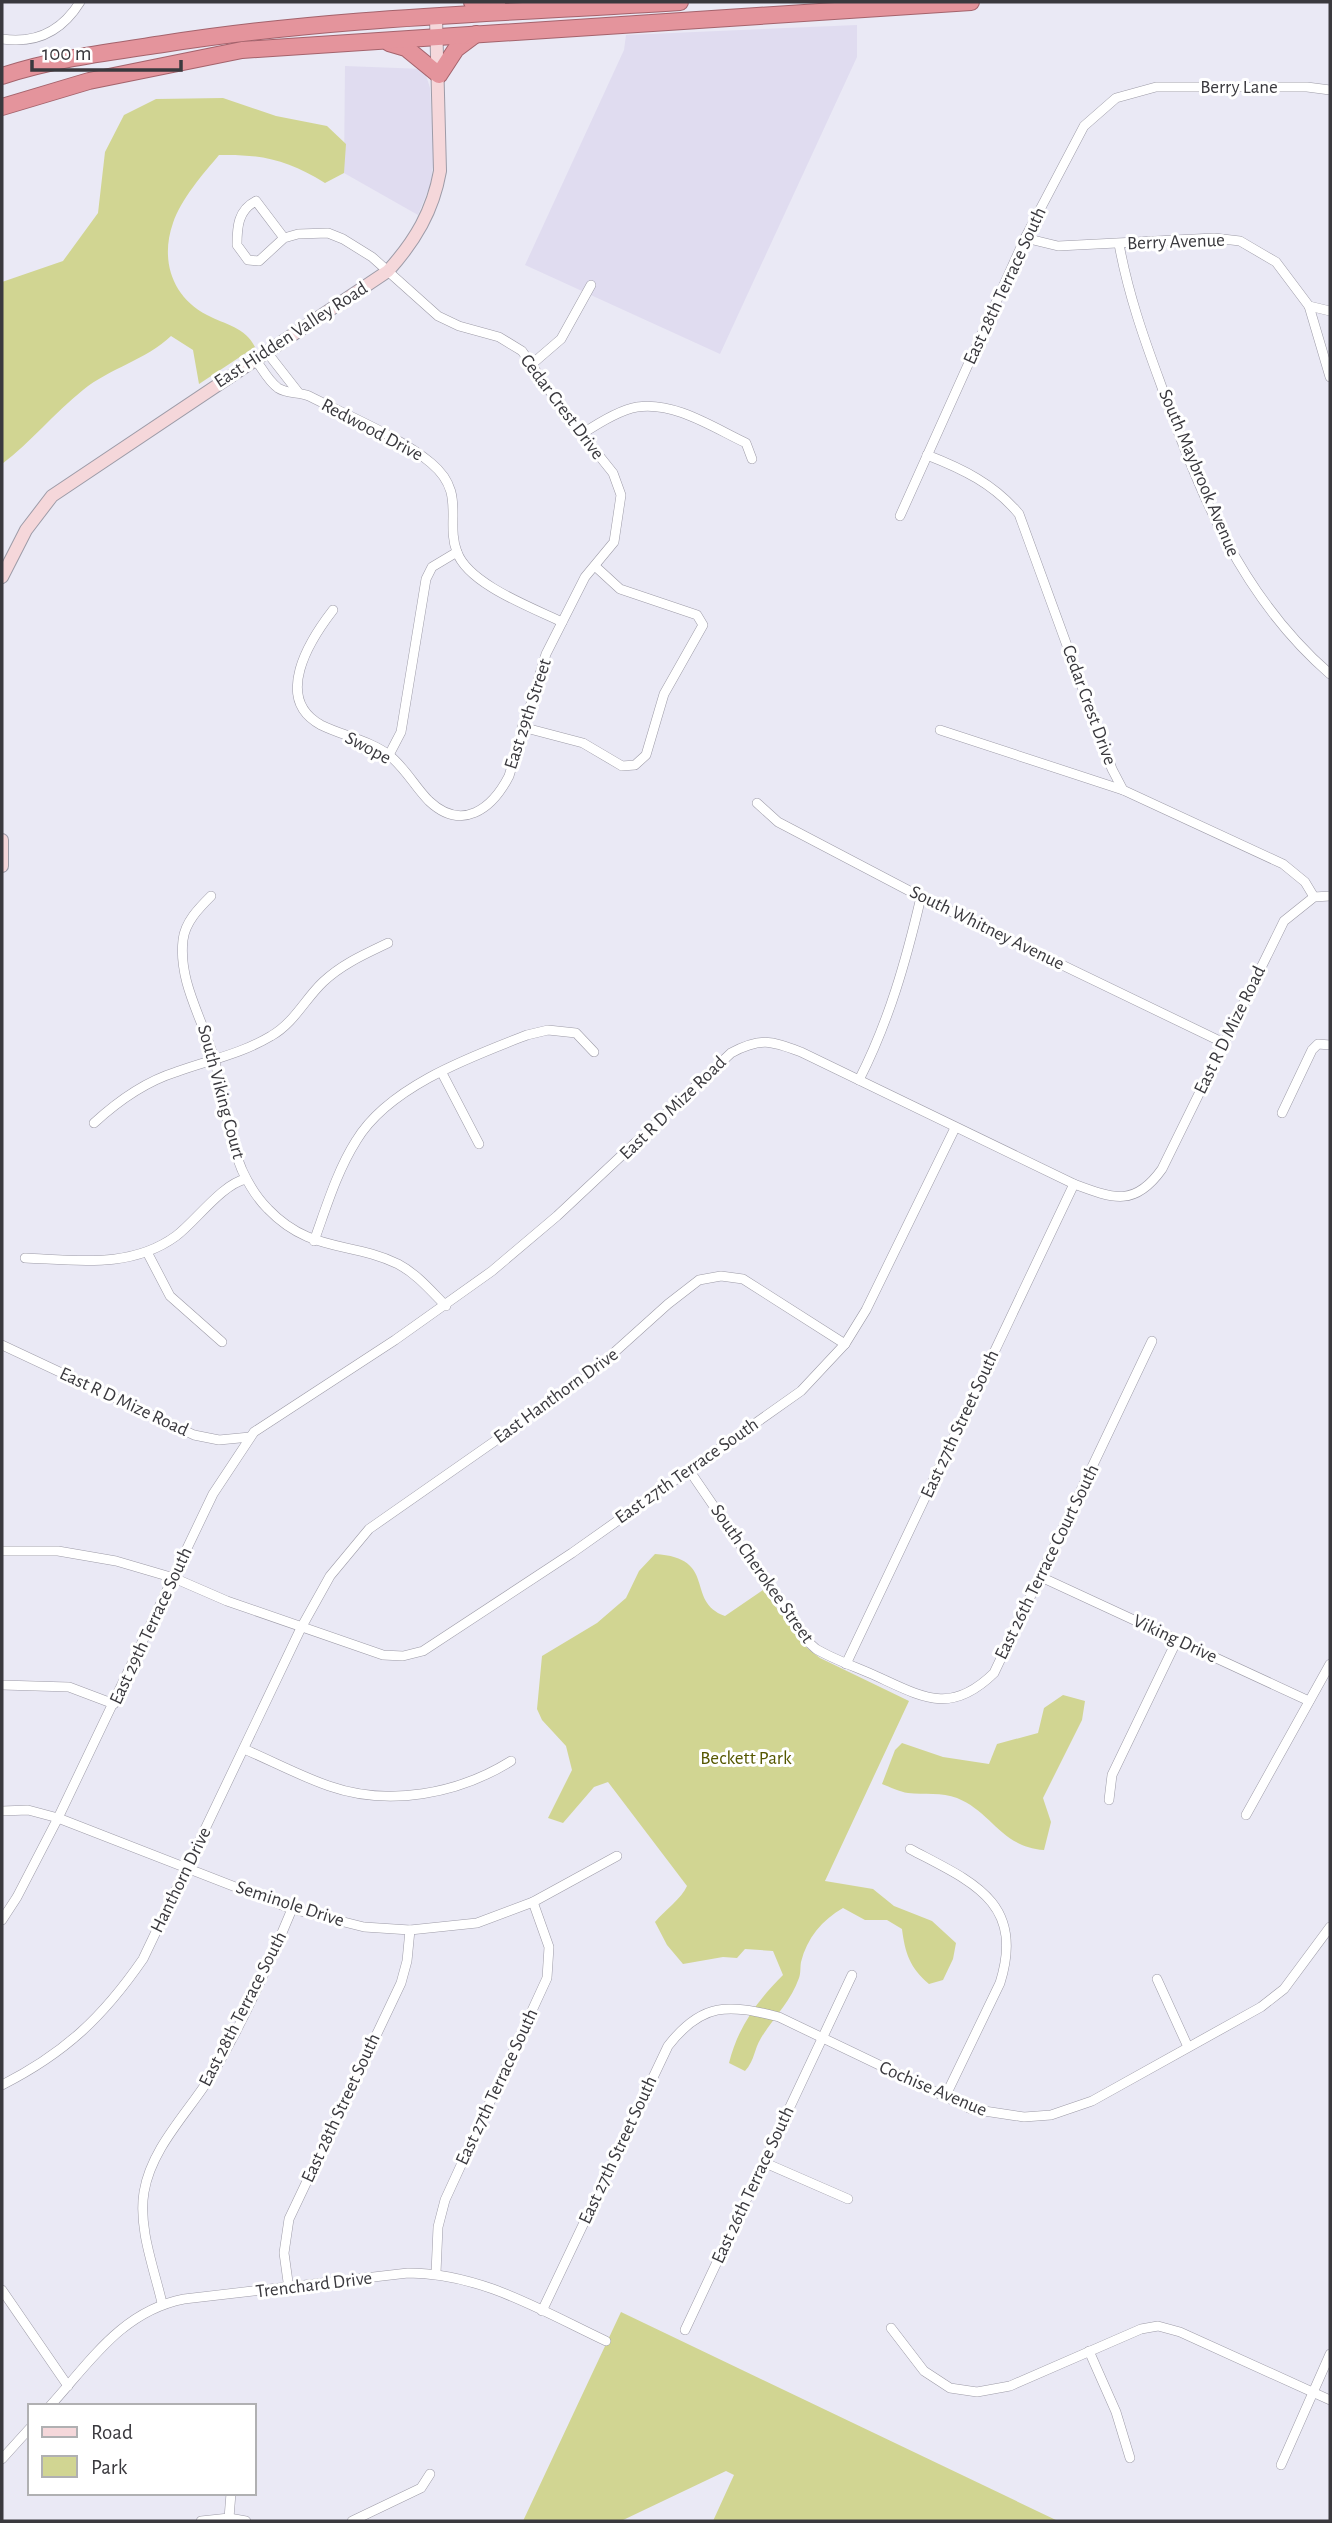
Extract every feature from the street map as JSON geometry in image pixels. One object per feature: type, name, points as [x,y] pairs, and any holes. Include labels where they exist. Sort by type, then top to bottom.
[{"type":"highway","points":[[472,2],[531,12]]},
{"type":"highway","points":[[2,76],[26,68],[240,32],[436,10],[531,12],[680,2]]},
{"type":"highway","points":[[2,107],[89,82],[242,50],[971,2]]},
{"type":"highway","points":[[372,41],[396,43],[406,48],[439,75],[456,49],[476,34]]},
{"type":"main road","name":"East Hidden Valley Road","points":[[2,577],[26,530],[52,496],[388,271],[409,247],[435,195],[441,147],[436,10]]},
{"type":"main road","points":[[2,840],[2,866]]},
{"type":"street","points":[[2,39],[23,41],[44,36],[68,19],[80,2]]},
{"type":"street","name":"Berry Lane","points":[[1147,89],[1307,87],[1330,90]]},
{"type":"street","name":"East 28th Terrace South","points":[[900,516],[1025,237],[1084,126],[1116,99],[1147,89]]},
{"type":"street","points":[[256,201],[284,239],[259,261],[248,260],[237,245],[238,223],[243,210],[256,201]]},
{"type":"street","name":"Cedar Crest Drive","points":[[284,239],[311,231],[328,233],[343,239],[388,271],[438,316],[459,326],[499,337],[522,351],[613,473],[621,495],[614,542],[596,567]]},
{"type":"street","name":"Berry Avenue","points":[[1025,237],[1058,246],[1214,238],[1240,241],[1276,262],[1309,306],[1330,377]]},
{"type":"street","name":"South Maybrook Avenue","points":[[1119,244],[1128,295],[1172,418],[1222,538],[1269,610],[1305,652],[1330,674]]},
{"type":"street","points":[[532,364],[561,339],[591,285]]},
{"type":"street","points":[[1309,306],[1330,311]]},
{"type":"street","name":"Redwood Drive","points":[[266,351],[298,392]]},
{"type":"street","name":"Redwood Drive","points":[[255,359],[276,387],[298,392],[406,446],[438,468],[450,488],[455,510],[457,552]]},
{"type":"street","points":[[582,434],[636,407],[664,408],[678,411],[746,443],[752,459]]},
{"type":"street","name":"Cedar Crest Drive","points":[[927,455],[985,482],[1004,495],[1018,514],[1112,769],[1123,790],[1283,864],[1305,882],[1314,897]]},
{"type":"street","points":[[389,755],[401,732],[426,579],[432,567],[457,552],[478,578],[562,622]]},
{"type":"street","points":[[522,727],[583,743],[622,766],[635,765],[646,755],[664,694],[703,625],[696,615],[620,589],[596,567]]},
{"type":"street","name":"East 29th Street","points":[[471,815],[487,808],[509,776],[535,684],[585,577],[596,567]]},
{"type":"street","name":"Swope","points":[[333,610],[319,628],[298,671],[298,700],[319,724],[389,755],[437,807],[446,813],[471,815]]},
{"type":"street","points":[[940,730],[1123,790]]},
{"type":"street","name":"South Whitney Avenue","points":[[757,803],[778,822],[921,897],[1224,1043]]},
{"type":"street","name":"South Viking Court","points":[[211,896],[199,908],[186,931],[182,957],[188,989],[215,1060],[246,1179],[268,1209],[293,1230],[314,1241],[398,1265],[418,1278],[446,1306]]},
{"type":"street","points":[[1314,897],[1330,896]]},
{"type":"street","points":[[859,1080],[879,1040],[898,989],[921,897]]},
{"type":"street","name":"East R D Mize Road","points":[[2,1345],[194,1435],[219,1440],[250,1437],[321,1386],[446,1306],[557,1216],[731,1053],[748,1044],[768,1040],[859,1080],[1074,1184],[1113,1197],[1139,1195],[1150,1187],[1162,1169],[1284,921],[1314,897]]},
{"type":"street","points":[[94,1123],[116,1103],[147,1084],[246,1051],[275,1034],[293,1018],[322,982],[347,963],[388,943]]},
{"type":"street","points":[[314,1241],[356,1141],[380,1111],[399,1095],[510,1041],[548,1030],[576,1033],[594,1052]]},
{"type":"street","points":[[1283,1113],[1312,1050],[1328,1044]]},
{"type":"street","points":[[442,1073],[479,1144]]},
{"type":"street","name":"East 27th Terrace South","points":[[2,1551],[58,1551],[116,1561],[174,1578],[302,1628],[383,1655],[403,1656],[424,1651],[801,1391],[845,1345],[866,1310],[955,1128]]},
{"type":"street","points":[[24,1258],[107,1261],[147,1252],[175,1237],[231,1186],[246,1179]]},
{"type":"street","name":"East 27th Street South","points":[[846,1664],[1074,1184]]},
{"type":"street","points":[[147,1252],[170,1296],[222,1342]]},
{"type":"street","name":"East Hanthorn Drive","points":[[302,1628],[330,1576],[369,1529],[588,1376],[668,1304],[699,1280],[721,1276],[743,1279],[845,1345]]},
{"type":"street","name":"East 26th Terrace Court South","points":[[846,1664],[926,1699],[946,1700],[976,1690],[993,1673],[1152,1341]]},
{"type":"street","name":"East 29th Terrace South","points":[[2,1920],[58,1818],[213,1494],[250,1437]]},
{"type":"street","name":"South Cherokee Street","points":[[689,1470],[804,1638],[816,1649],[846,1664]]},
{"type":"street","name":"Viking Drive","points":[[1041,1577],[1309,1701]]},
{"type":"street","name":"Hanthorn Drive","points":[[2,2085],[68,2046],[106,2008],[143,1959],[302,1628]]},
{"type":"street","points":[[1109,1800],[1112,1775],[1177,1640]]},
{"type":"street","points":[[1246,1815],[1330,1664]]},
{"type":"street","points":[[2,1685],[69,1687],[114,1704]]},
{"type":"street","points":[[244,1749],[330,1786],[384,1796],[446,1790],[484,1777],[511,1761]]},
{"type":"street","name":"Seminole Drive","points":[[2,1811],[27,1810],[58,1818],[292,1909],[364,1927],[410,1930],[477,1923],[533,1902],[617,1856]]},
{"type":"street","points":[[909,1849],[983,1891],[1001,1917],[1007,1941],[1006,1964],[1000,1983],[945,2097]]},
{"type":"street","name":"East 27th Terrace South","points":[[436,2273],[438,2227],[445,2200],[547,1978],[549,1947],[533,1902]]},
{"type":"street","name":"East 28th Terrace South","points":[[162,2303],[145,2225],[143,2196],[147,2178],[159,2152],[217,2067],[292,1909]]},
{"type":"street","name":"Cochise Avenue","points":[[716,2010],[746,2009],[779,2017],[945,2097],[997,2115],[1051,2115],[1092,2101],[1261,2007],[1284,1989],[1330,1927]]},
{"type":"street","name":"East 28th Street South","points":[[289,2289],[284,2253],[289,2219],[401,1983],[407,1961],[410,1930]]},
{"type":"street","name":"East 26th Terrace South","points":[[685,2330],[852,1975]]},
{"type":"street","points":[[1157,1979],[1188,2048]]},
{"type":"street","name":"East 27th Street South","points":[[542,2311],[668,2046],[684,2025],[696,2016],[716,2010]]},
{"type":"street","points":[[763,2162],[848,2199]]},
{"type":"street","name":"Trenchard Drive","points":[[52,2404],[124,2324],[162,2303],[408,2273],[436,2273],[477,2281],[606,2341]]},
{"type":"street","points":[[2,2290],[68,2386]]},
{"type":"street","points":[[891,2328],[924,2371],[950,2388],[965,2392],[1010,2386],[1141,2329],[1158,2326],[1180,2332],[1330,2400]]},
{"type":"street","points":[[1089,2351],[1116,2412],[1130,2458]]},
{"type":"street","points":[[1281,2465],[1330,2354]]},
{"type":"street","points":[[2,2459],[28,2430]]},
{"type":"street","points":[[352,2521],[421,2488],[430,2474]]},
{"type":"street","points":[[229,2518],[231,2495]]},
{"type":"street","points":[[201,2521],[229,2518],[246,2521]]},
{"type":"shaded area","points":[[857,25],[857,57],[720,354],[525,265],[624,50],[626,35]]},
{"type":"shaded area","points":[[345,66],[424,69],[430,88],[434,156],[431,183],[418,215],[344,173]]},
{"type":"green space","points":[[223,98],[276,116],[327,126],[346,144],[344,173],[325,183],[274,160],[219,155],[181,205],[173,223],[168,250],[169,264],[177,288],[195,307],[246,335],[255,347],[199,384],[193,350],[171,336],[83,390],[2,464],[2,282],[63,261],[98,213],[105,152],[124,115],[156,99]]},
{"type":"green space","name":"Beckett Park","points":[[655,1554],[675,1557],[687,1563],[694,1571],[706,1601],[725,1616],[763,1590],[807,1648],[820,1658],[909,1701],[825,1881],[873,1889],[894,1906],[932,1921],[956,1943],[953,1959],[943,1980],[929,1984],[910,1960],[902,1929],[887,1920],[865,1920],[843,1908],[828,1918],[811,1938],[801,1962],[796,1986],[761,2038],[745,2071],[729,2063],[750,2015],[783,1975],[773,1951],[745,1949],[737,1958],[723,1957],[683,1964],[667,1945],[655,1922],[687,1886],[608,1782],[594,1787],[563,1823],[548,1818],[572,1770],[566,1746],[542,1720],[537,1709],[542,1656],[597,1623],[626,1598],[639,1571]]},
{"type":"green space","points":[[1063,1695],[1085,1701],[1082,1720],[1043,1798],[1051,1822],[1044,1850],[1017,1843],[969,1804],[957,1798],[939,1794],[914,1794],[882,1784],[895,1750],[902,1743],[943,1757],[989,1764],[997,1744],[1038,1733],[1044,1708]]},
{"type":"green space","points":[[621,2312],[1058,2521],[713,2521],[734,2475],[726,2471],[621,2521],[523,2521]]}]
